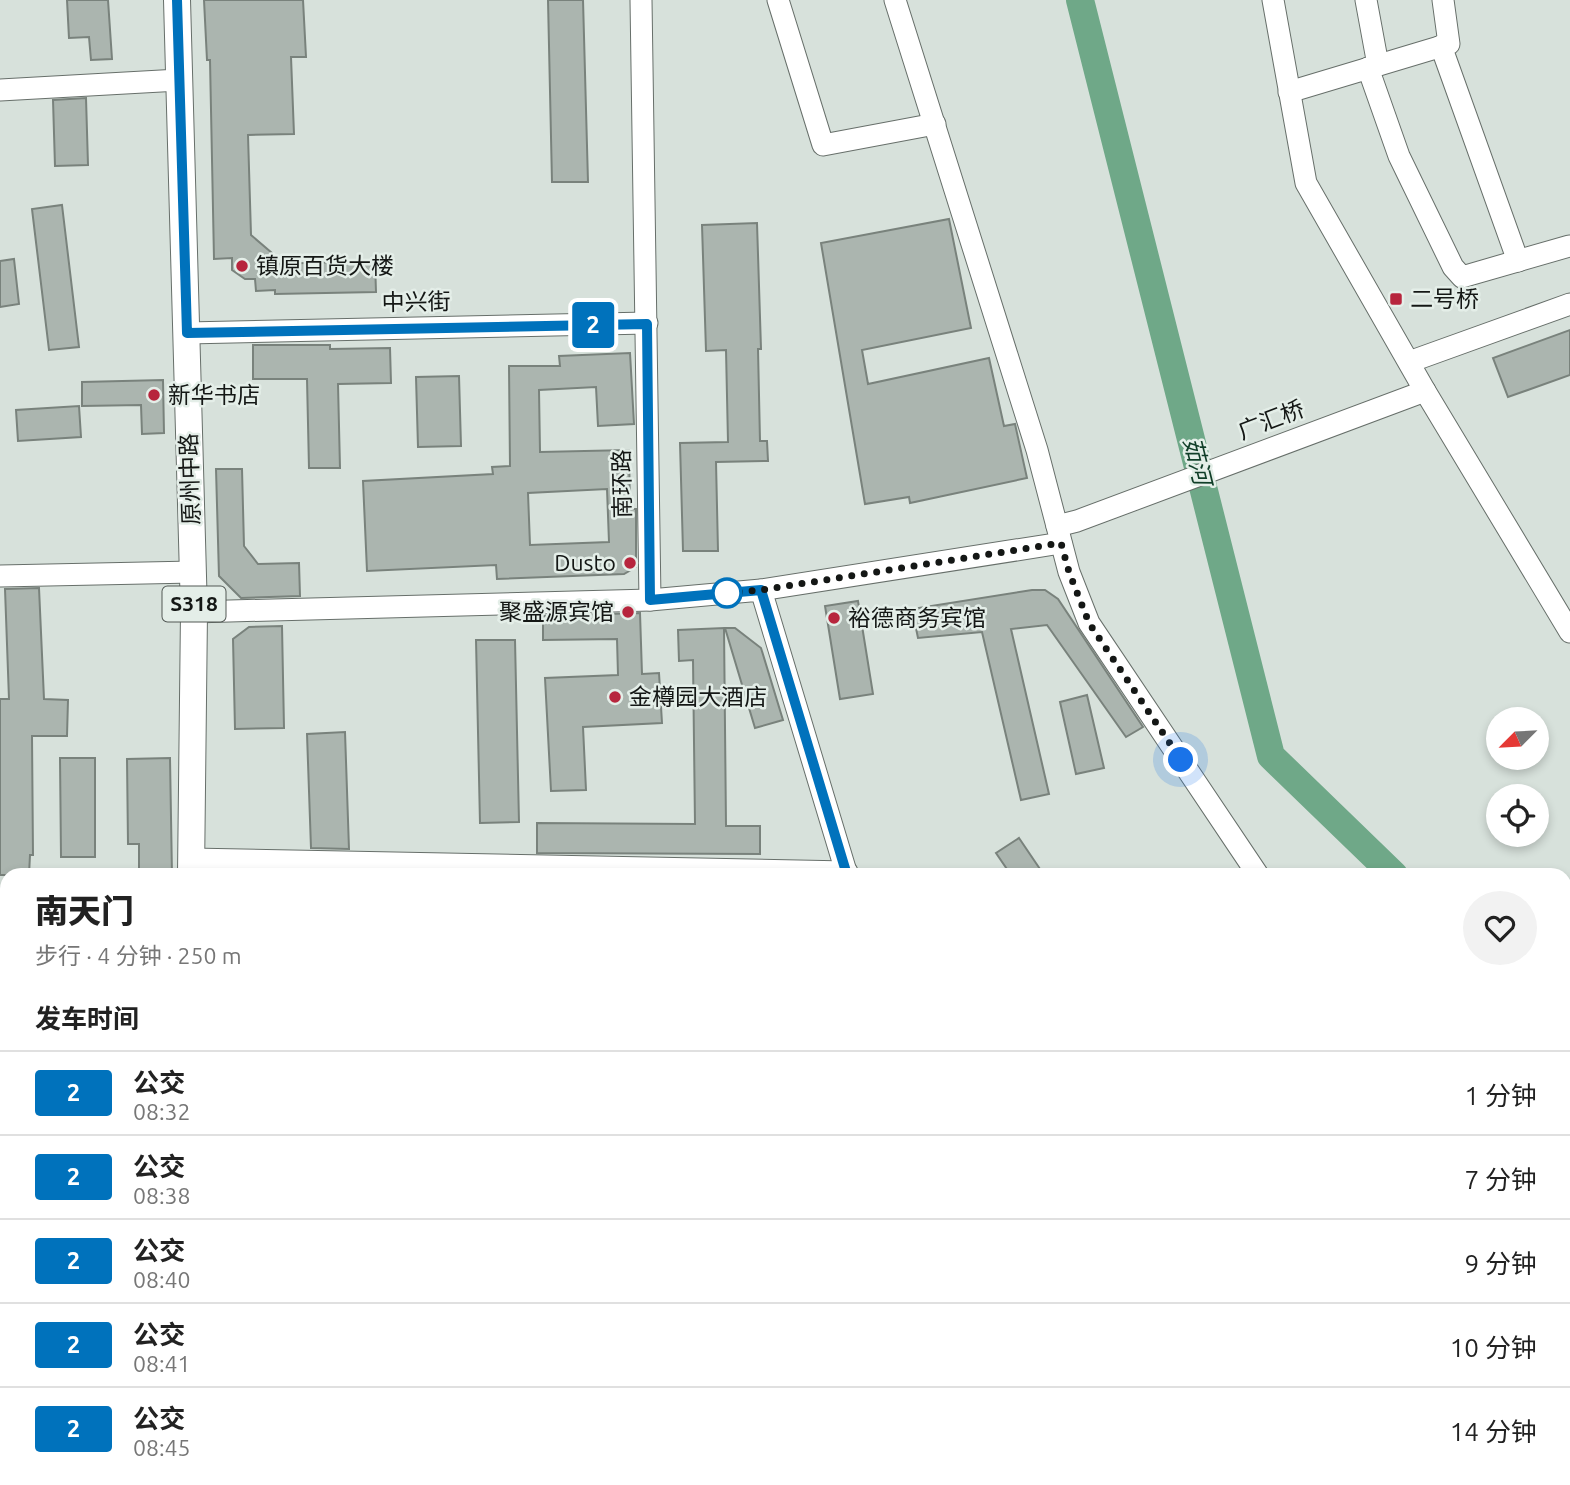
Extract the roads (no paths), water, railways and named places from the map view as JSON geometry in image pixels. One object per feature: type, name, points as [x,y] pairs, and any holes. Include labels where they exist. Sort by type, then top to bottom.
[{"type":"main road","name":"原州中路","points":[[177,0],[194,612],[191,867]]},
{"type":"street","name":"南环路","points":[[641,0],[650,600]]},
{"type":"street","points":[[778,0],[823,145],[936,124]]},
{"type":"street","points":[[895,0],[1037,450],[1065,530],[1069,572],[1089,623],[1253,868]]},
{"type":"street","points":[[1273,0],[1306,183],[1424,391],[1570,632]]},
{"type":"street","points":[[1366,0],[1373,67],[1399,156],[1453,267],[1462,277],[1569,246]]},
{"type":"street","points":[[1289,92],[1449,44],[1443,0]]},
{"type":"street","points":[[1441,46],[1518,261]]},
{"type":"street","points":[[0,90],[179,80]]},
{"type":"street","points":[[1409,362],[1570,304]]},
{"type":"street","name":"中兴街","points":[[187,333],[647,324]]},
{"type":"street","name":"广汇桥","points":[[761,590],[1065,530],[1424,391]]},
{"type":"street","points":[[0,576],[193,572]]},
{"type":"street","points":[[194,612],[650,600],[761,590],[845,868]]},
{"type":"street","points":[[191,867],[285,868]]},
{"type":"waterway","name":"茹河","points":[[1080,0],[1271,756],[1387,868]]},
{"type":"place","name":"镇原百货大楼","points":[[242,266]]},
{"type":"place","name":"二号桥","points":[[1396,299]]},
{"type":"place","name":"新华书店","points":[[154,395]]},
{"type":"place","name":"Dusto","points":[[630,563]]},
{"type":"place","name":"聚盛源宾馆","points":[[628,612]]},
{"type":"place","name":"裕德商务宾馆","points":[[834,618]]},
{"type":"place","name":"金樽园大酒店","points":[[615,697]]}]
